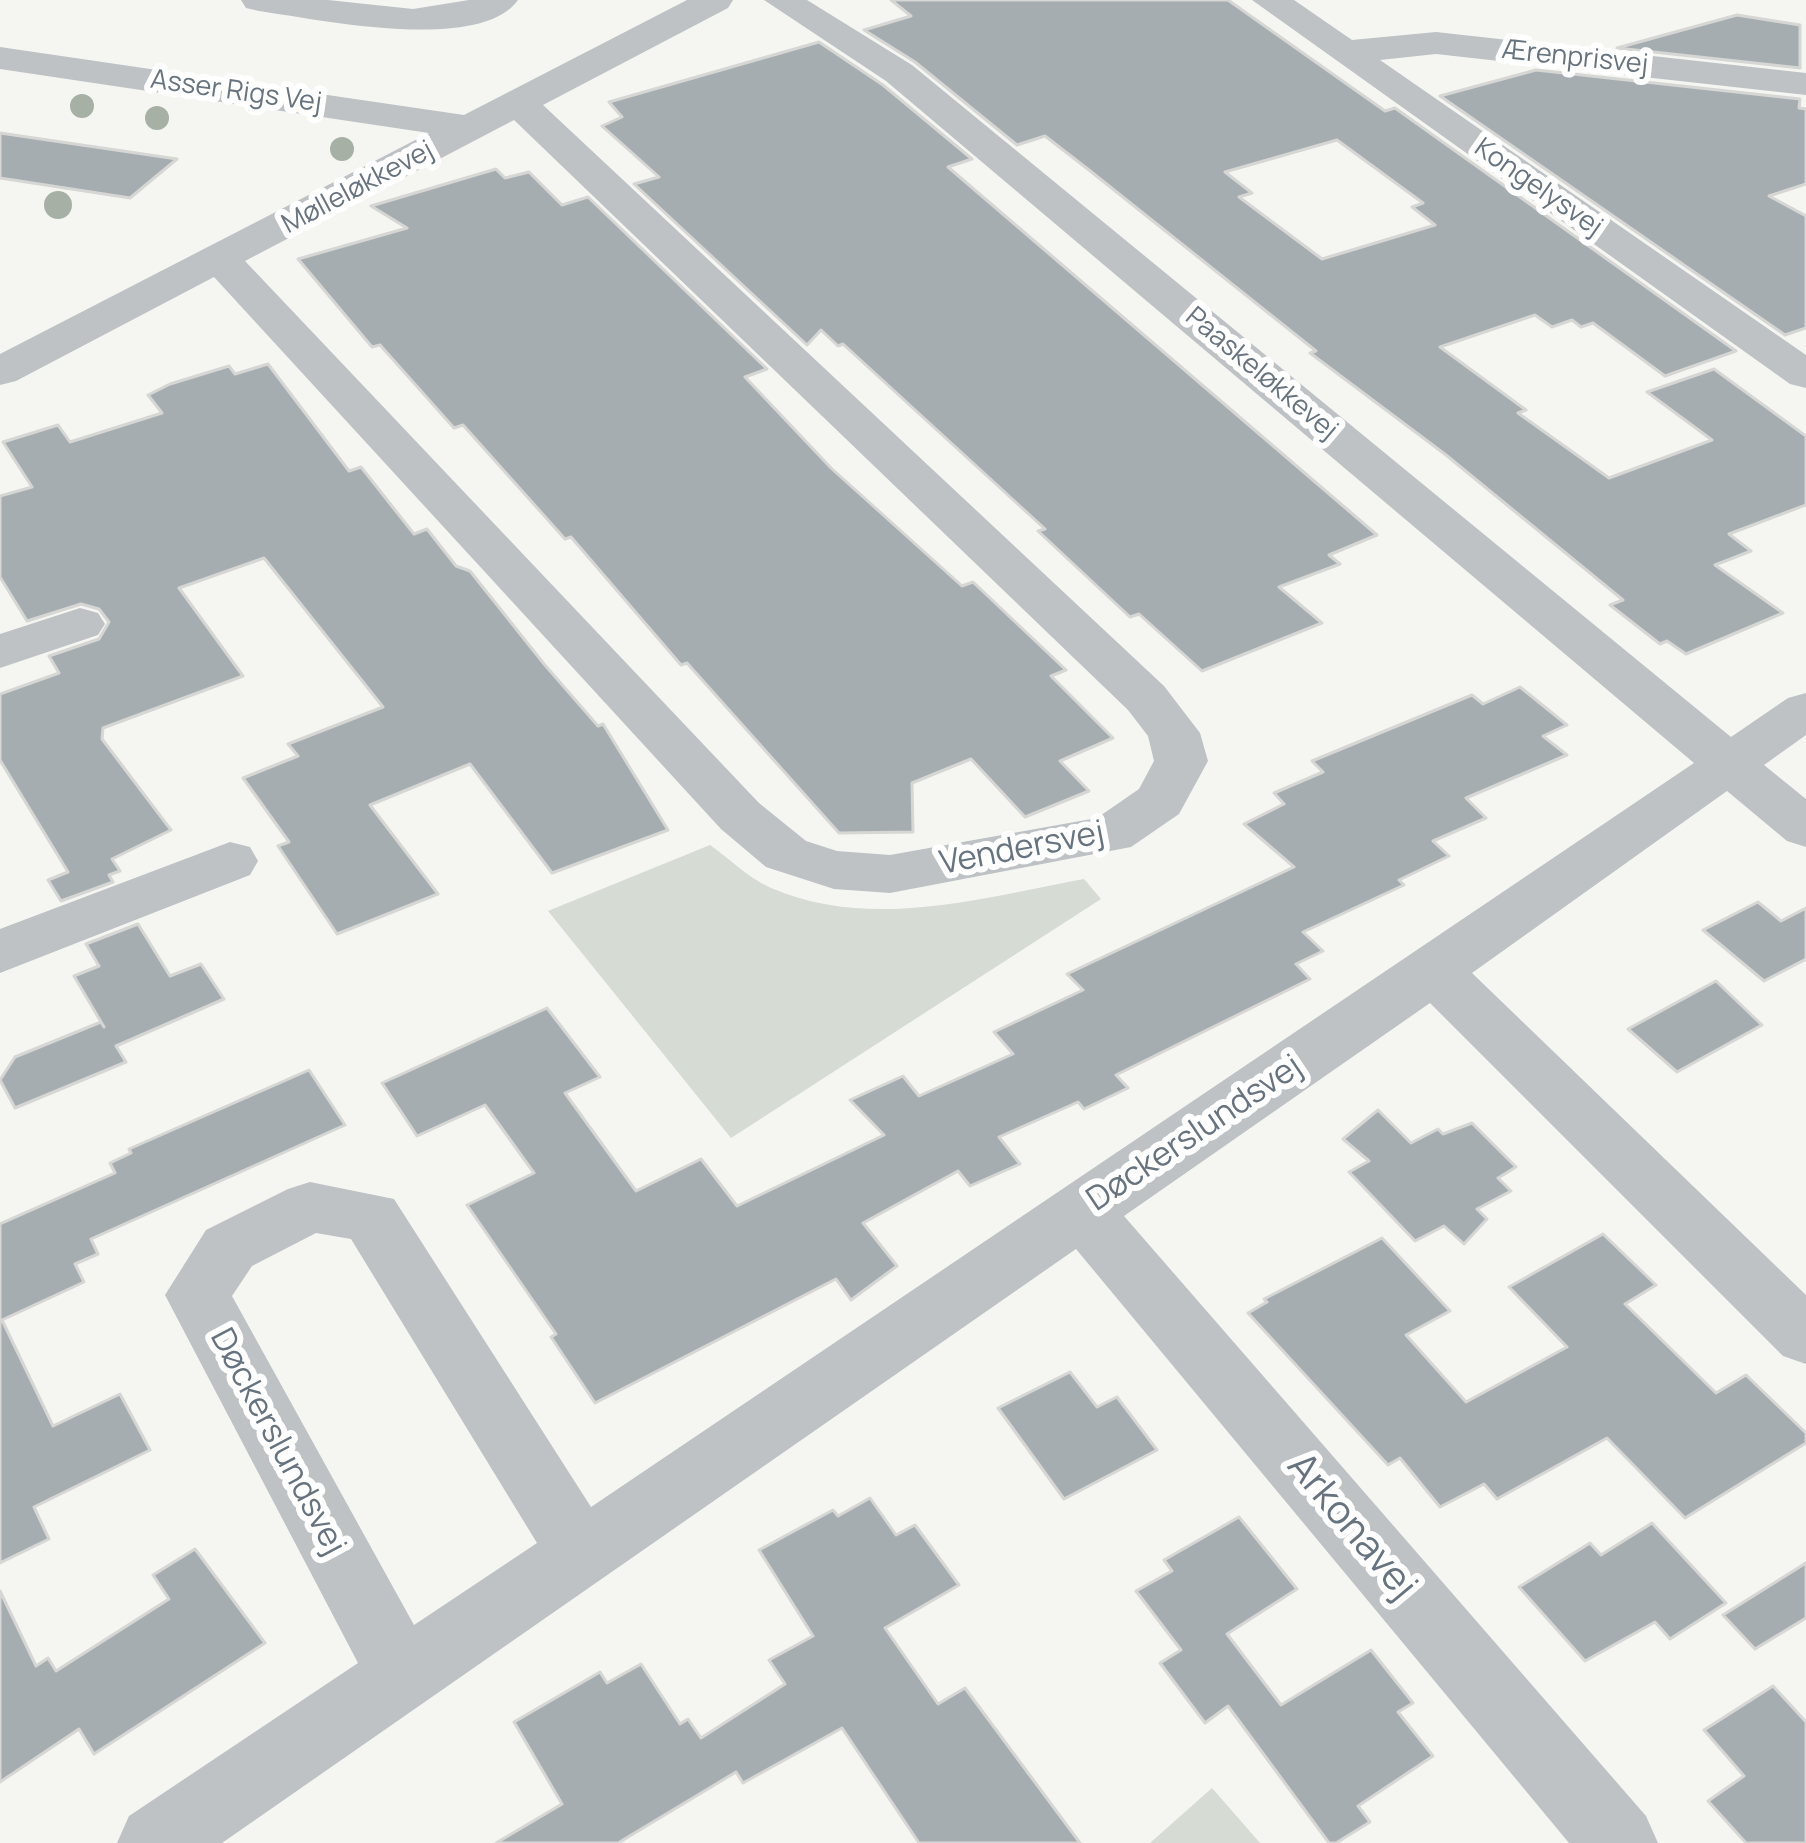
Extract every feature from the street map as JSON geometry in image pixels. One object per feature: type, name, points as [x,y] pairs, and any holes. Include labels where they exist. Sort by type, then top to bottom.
[{"type":"street","points":[[259,0],[427,17],[500,0]]},
{"type":"street","name":"Mølleløkkevej","points":[[0,372],[715,0]]},
{"type":"street","name":"Paaskeløkkevej","points":[[782,0],[899,73],[1806,828]]},
{"type":"street","name":"Kongelysvej","points":[[1270,0],[1806,375]]},
{"type":"street","name":"Ærenprisvej","points":[[1344,52],[1436,43],[1806,84]]},
{"type":"street","name":"Asser Rigs Vej","points":[[0,58],[472,128]]},
{"type":"street","name":"Vendersvej","points":[[221,260],[740,817],[786,854],[834,870],[890,874],[1112,834],[1160,801],[1181,761],[1174,733],[1146,698],[518,102]]},
{"type":"street","points":[[0,652],[80,624]]},
{"type":"street","name":"Døckerslundsvej","points":[[156,1843],[1434,971],[1806,710]]},
{"type":"street","points":[[2,947],[230,861]]},
{"type":"street","points":[[1434,971],[1806,1337]]},
{"type":"street","name":"Døckerslundsvej","points":[[404,1676],[198,1295],[229,1248],[310,1207],[370,1217],[580,1551]]},
{"type":"street","name":"Arkonavej","points":[[1082,1211],[1619,1843]]},
{"type":"shaded area","points":[[710,845],[771,888],[847,907],[927,907],[1084,879],[1101,899],[731,1138],[548,911]]},
{"type":"shaded area","points":[[1212,1788],[1260,1843],[1150,1843]]},
{"type":"building","points":[[891,0],[1228,0],[1385,111],[1395,108],[1736,351],[1665,376],[1593,323],[1581,327],[1572,320],[1552,327],[1535,315],[1440,347],[1526,410],[1518,413],[1609,478],[1712,440],[1647,392],[1714,369],[1806,436],[1806,505],[1729,534],[1751,551],[1715,565],[1783,613],[1686,654],[1667,641],[1660,644],[1610,605],[1623,600],[1045,136],[1017,145],[915,62],[864,30],[911,16]],"holes":[[[1337,140],[1423,203],[1412,207],[1435,225],[1322,259],[1239,197],[1252,193],[1225,172]]]},
{"type":"building","points":[[1737,15],[1800,25],[1800,68],[1617,48]]},
{"type":"building","points":[[819,42],[883,85],[972,159],[948,167],[1377,535],[1329,555],[1340,564],[1279,587],[1322,623],[1202,671],[1139,614],[1130,617],[1038,531],[1045,529],[843,344],[838,346],[821,330],[807,345],[634,184],[659,177],[602,126],[622,117],[609,102]]},
{"type":"building","points":[[1536,70],[1800,99],[1799,108],[1806,109],[1806,184],[1769,196],[1806,216],[1806,328],[1785,335],[1440,96]]},
{"type":"building","points":[[0,133],[177,159],[130,198],[0,178]]},
{"type":"building","points":[[496,169],[505,178],[529,172],[562,205],[588,197],[767,369],[745,377],[831,468],[962,586],[973,582],[1066,670],[1051,676],[1113,738],[1060,761],[1089,791],[1025,817],[971,759],[912,783],[913,832],[839,833],[687,663],[681,665],[571,537],[565,539],[463,425],[454,428],[380,345],[372,347],[298,259],[407,228],[371,206]]},
{"type":"building","points":[[268,364],[349,471],[361,467],[414,534],[427,529],[456,566],[470,571],[544,664],[598,726],[603,724],[668,830],[552,873],[470,764],[370,805],[438,894],[337,934],[278,846],[289,842],[243,778],[298,756],[288,744],[383,707],[264,558],[179,588],[243,676],[103,728],[102,739],[171,830],[112,859],[120,871],[109,875],[113,882],[61,901],[48,880],[68,872],[0,760],[0,694],[59,673],[49,656],[99,639],[109,622],[99,609],[81,604],[27,621],[0,577],[0,496],[32,487],[3,442],[58,425],[70,442],[162,413],[148,395],[170,384],[229,366],[235,374]]},
{"type":"building","points":[[1520,687],[1567,725],[1543,736],[1567,755],[1466,798],[1486,818],[1433,841],[1449,856],[1399,880],[1404,885],[1303,932],[1323,951],[1296,964],[1310,979],[1116,1075],[1128,1088],[1084,1109],[1078,1102],[999,1137],[1020,1164],[970,1186],[958,1171],[863,1223],[897,1266],[851,1300],[836,1279],[595,1403],[551,1337],[556,1334],[467,1205],[534,1173],[485,1105],[417,1136],[382,1083],[547,1008],[600,1077],[565,1093],[636,1191],[701,1159],[737,1206],[884,1135],[850,1100],[903,1076],[919,1096],[1013,1054],[994,1032],[1083,990],[1067,974],[1294,867],[1244,824],[1284,804],[1274,793],[1323,772],[1312,761],[1472,695],[1483,704]]},
{"type":"building","points":[[1758,902],[1781,921],[1806,908],[1806,959],[1764,981],[1703,930]]},
{"type":"building","points":[[138,924],[170,976],[201,964],[224,999],[116,1046],[126,1062],[15,1108],[0,1080],[15,1057],[101,1022],[104,1027],[74,976],[99,966],[86,944]]},
{"type":"building","points":[[1716,981],[1762,1025],[1677,1072],[1628,1029]]},
{"type":"building","points":[[309,1070],[345,1125],[91,1239],[98,1254],[75,1264],[84,1282],[2,1320],[53,1426],[120,1394],[150,1450],[34,1507],[49,1539],[0,1563],[0,1224],[115,1173],[110,1163],[131,1153],[129,1149]]},
{"type":"building","points":[[1378,1110],[1411,1143],[1438,1129],[1443,1134],[1472,1123],[1516,1167],[1498,1178],[1511,1191],[1477,1209],[1487,1219],[1464,1244],[1444,1226],[1415,1241],[1349,1172],[1369,1161],[1343,1139]]},
{"type":"building","points":[[1603,1234],[1656,1285],[1625,1304],[1716,1393],[1746,1375],[1806,1433],[1806,1443],[1685,1518],[1607,1438],[1497,1499],[1484,1484],[1440,1507],[1400,1458],[1388,1465],[1248,1313],[1267,1302],[1264,1299],[1382,1238],[1450,1311],[1406,1335],[1466,1402],[1567,1347],[1509,1287]]},
{"type":"building","points":[[1070,1372],[1097,1407],[1117,1397],[1157,1450],[1064,1499],[998,1408]]},
{"type":"building","points":[[870,1498],[896,1535],[915,1525],[959,1585],[885,1628],[938,1704],[965,1688],[1080,1843],[919,1843],[842,1728],[743,1783],[736,1772],[618,1843],[496,1843],[562,1804],[514,1722],[600,1672],[607,1683],[641,1664],[680,1724],[688,1719],[701,1738],[785,1684],[769,1660],[813,1636],[759,1550],[833,1510],[838,1516]]},
{"type":"building","points":[[1239,1517],[1297,1589],[1227,1634],[1281,1705],[1371,1650],[1413,1703],[1398,1712],[1433,1756],[1358,1806],[1370,1822],[1336,1843],[1329,1843],[1228,1706],[1205,1723],[1160,1663],[1181,1650],[1136,1591],[1172,1571],[1164,1560]]},
{"type":"building","points":[[1652,1523],[1726,1603],[1670,1639],[1655,1622],[1585,1661],[1519,1587],[1590,1543],[1601,1555]]},
{"type":"building","points":[[195,1549],[265,1643],[94,1754],[79,1729],[0,1782],[0,1591],[36,1666],[48,1658],[56,1671],[169,1599],[153,1575]]},
{"type":"building","points":[[1806,1563],[1806,1618],[1755,1649],[1723,1615]]},
{"type":"building","points":[[1773,1686],[1806,1722],[1806,1843],[1746,1843],[1708,1801],[1744,1776],[1704,1730]]}]
